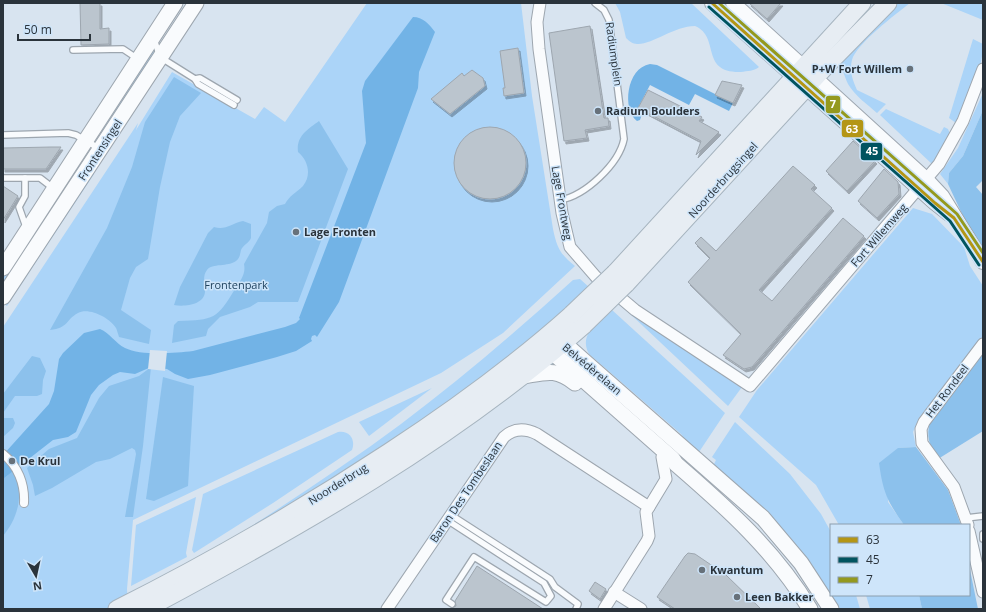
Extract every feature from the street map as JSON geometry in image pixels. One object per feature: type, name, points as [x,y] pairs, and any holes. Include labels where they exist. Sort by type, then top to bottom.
[{"type":"main road","name":"Frontensingel","points":[[3,268],[55,190],[81,138],[139,59],[175,3]]},
{"type":"main road","name":"Frontensingel","points":[[3,297],[196,3]]},
{"type":"main road","name":"Noorderbrugsingel","points":[[620,279],[798,72],[862,3]]},
{"type":"main road","name":"Noorderbrugsingel","points":[[554,345],[888,3]]},
{"type":"main road","name":"Noorderbrug","points":[[116,609],[143,603],[259,548],[384,474],[463,422],[524,376],[554,345]]},
{"type":"main road","name":"Noorderbrug","points":[[143,603],[326,493],[454,408],[554,345]]},
{"type":"main road","name":"Belvédèrelaan","points":[[554,345],[672,458],[676,464],[751,532],[786,573],[810,609]]},
{"type":"main road","name":"Belvédèrelaan","points":[[554,345],[763,518],[797,557],[831,609]]},
{"type":"main road","points":[[524,376],[554,371],[563,374],[581,387],[662,457],[676,464]]},
{"type":"street","name":"Lage Frontweg","points":[[540,3],[537,22],[539,49],[560,200],[565,230],[570,247],[596,277],[662,329],[750,386]]},
{"type":"street","points":[[712,3],[811,83],[923,184],[954,218],[983,262]]},
{"type":"street","points":[[733,3],[798,72]]},
{"type":"street","name":"Fort Willemweg","points":[[750,386],[826,295],[923,184],[953,142],[969,109],[983,69]]},
{"type":"street","name":"Het Rondeel","points":[[967,522],[954,487],[922,443],[921,429],[924,422],[983,344]]},
{"type":"street","name":"Baron Des Tombeslaan","points":[[387,609],[504,437],[512,431],[519,429],[537,434],[649,507]]},
{"type":"street","points":[[3,454],[14,466],[20,476],[24,490],[24,503]]},
{"type":"street","points":[[604,609],[649,536],[646,514],[666,479],[662,457]]},
{"type":"street","points":[[970,535],[981,576],[983,592]]},
{"type":"street","points":[[614,592],[641,609]]},
{"type":"lane","name":"Radiumplein","points":[[560,200],[573,197],[594,182],[617,157],[624,139],[609,20],[604,10],[595,3]]},
{"type":"lane","points":[[154,37],[160,57],[195,79],[198,84],[236,102]]},
{"type":"lane","points":[[74,50],[122,49],[139,59]]},
{"type":"lane","points":[[3,135],[68,134],[81,138],[100,149]]},
{"type":"lane","points":[[3,178],[40,178],[55,190]]},
{"type":"lane","points":[[25,178],[25,196],[19,207],[28,231]]},
{"type":"lane","points":[[967,522],[983,516]]},
{"type":"lane","points":[[449,517],[544,583],[551,596],[546,602],[474,557],[446,600],[452,604]]},
{"type":"lane","points":[[449,517],[550,579],[555,587],[578,604],[576,609]]},
{"type":"lane","points":[[983,534],[983,539]]},
{"type":"green space","name":"Frontenpark","points":[[367,3],[521,3],[532,96],[553,229],[560,250],[575,266],[503,333],[441,373],[133,520],[127,589],[128,609],[3,609],[3,327],[138,123],[136,130],[172,72],[255,119],[264,107],[285,122]]},
{"type":"green space","points":[[615,3],[691,3],[759,67],[753,70],[741,72],[728,71],[720,67],[715,61],[703,31],[695,26],[679,29],[643,44],[633,43],[626,38],[620,12]]},
{"type":"green space","points":[[895,3],[910,3],[868,38],[855,53],[851,64],[852,76],[857,90],[886,104],[877,113],[854,92],[848,84],[841,67],[837,62]]},
{"type":"green space","points":[[941,3],[983,3],[983,20]]},
{"type":"green space","points":[[973,39],[983,44],[978,75],[956,123],[949,118]]},
{"type":"green space","points":[[152,50],[156,54],[103,132],[100,133]]},
{"type":"green space","points":[[983,93],[983,110],[963,156],[949,173],[948,184],[940,174],[958,148]]},
{"type":"green space","points":[[886,109],[940,134],[944,127],[948,129],[950,134],[943,149],[932,164],[880,115]]},
{"type":"green space","points":[[78,163],[82,166],[3,288],[3,276]]},
{"type":"green space","points":[[91,172],[94,174],[7,306],[4,304]]},
{"type":"green space","points":[[913,208],[932,214],[964,247],[970,266],[983,286],[983,336],[919,418],[913,432],[916,447],[898,448],[888,502],[903,524],[838,524],[816,485],[739,417],[757,390]]},
{"type":"green space","points":[[580,279],[590,288],[526,347],[355,469],[220,546],[357,456],[401,424],[489,354],[573,280]]},
{"type":"green space","points":[[612,310],[725,413],[699,452],[689,444],[681,434],[589,354],[586,347],[588,334],[596,324]]},
{"type":"green space","points":[[626,310],[742,387],[728,406]]},
{"type":"green space","points":[[432,388],[369,436],[359,422]]},
{"type":"green space","points":[[735,422],[790,474],[821,514],[830,530],[830,596],[856,596],[860,609],[837,609],[713,466],[716,460],[712,457]]},
{"type":"green space","points":[[338,432],[345,432],[351,436],[353,442],[352,450],[273,503],[194,553],[192,550],[203,494]]},
{"type":"green space","points":[[196,497],[186,553],[187,557],[131,586],[136,525]]},
{"type":"green space","points":[[866,596],[919,596],[922,609],[870,609]]},
{"type":"shaded area","points":[[413,17],[423,20],[435,32],[419,72],[418,88],[339,302],[317,337],[315,335],[312,336],[312,341],[296,351],[210,375],[188,379],[167,369],[151,367],[135,374],[120,372],[113,375],[99,385],[91,395],[76,432],[68,437],[53,440],[3,479],[3,455],[49,404],[54,391],[59,359],[63,353],[84,333],[100,329],[107,333],[121,346],[132,351],[158,353],[193,351],[285,327],[296,323],[300,319],[299,318],[366,143],[362,91],[365,81]]},
{"type":"shaded area","points":[[650,64],[657,65],[733,103],[729,111],[695,94],[689,105],[650,85],[638,108],[643,111],[640,120],[637,121],[632,116],[629,108],[628,99],[631,81],[642,67]]},
{"type":"shaded area","points":[[174,77],[201,93],[180,116],[170,142],[160,187],[148,259],[136,267],[130,278],[121,310],[151,330],[149,344],[119,337],[113,324],[99,314],[88,311],[78,313],[64,326],[50,330],[107,228],[132,167],[145,122]]},
{"type":"shaded area","points":[[983,110],[983,180],[976,187],[983,195],[983,249],[963,216],[948,184],[949,173],[963,156]]},
{"type":"shaded area","points":[[319,121],[348,169],[298,302],[258,302],[250,307],[220,317],[208,329],[206,336],[172,343],[174,325],[178,321],[200,320],[207,318],[213,316],[224,307],[242,277],[244,264],[267,223],[269,212],[277,206],[285,204],[306,182],[308,168],[304,159],[298,152],[298,146],[301,137]]},
{"type":"shaded area","points":[[243,221],[251,224],[251,238],[242,248],[240,256],[237,260],[229,264],[213,266],[205,272],[205,292],[201,300],[193,304],[183,306],[174,305],[180,287],[208,233],[214,227],[222,228]]},
{"type":"shaded area","points":[[983,353],[983,431],[938,459],[932,450],[929,441],[928,431],[930,421]]},
{"type":"shaded area","points":[[32,356],[40,358],[46,371],[43,380],[42,394],[37,396],[15,396],[3,413],[3,394]]},
{"type":"shaded area","points":[[151,367],[143,446],[133,517],[125,517],[136,454],[135,450],[132,448],[110,459],[96,462],[52,488],[35,496],[27,468],[49,449],[77,438],[99,398],[109,386],[139,376]]},
{"type":"shaded area","points":[[163,377],[194,386],[188,486],[154,501],[146,499]]},
{"type":"shaded area","points":[[3,418],[13,418],[15,423],[13,428],[3,437]]},
{"type":"shaded area","points":[[916,447],[948,490],[961,524],[903,524],[893,509],[884,489],[879,463],[898,448]]},
{"type":"shaded area","points":[[13,471],[19,488],[18,505],[13,521],[3,536],[3,479]]},
{"type":"shaded area","points":[[970,570],[978,609],[922,609],[919,596],[970,596]]},
{"type":"pier","points":[[150,350],[167,351],[165,371],[148,369]]},
{"type":"building","points":[[80,3],[100,3],[100,29],[109,28],[109,44],[81,45]]},
{"type":"building","points":[[749,3],[781,3],[767,19]]},
{"type":"building","points":[[590,26],[604,118],[608,118],[609,126],[585,130],[587,138],[564,141],[549,33]]},
{"type":"building","points":[[518,48],[524,93],[504,96],[503,88],[505,88],[500,51]]},
{"type":"building","points":[[472,70],[483,78],[485,86],[450,114],[431,99],[462,73],[464,76]]},
{"type":"building","points":[[722,81],[742,85],[733,103],[715,95]]},
{"type":"building","points":[[648,90],[702,117],[699,121],[719,132],[696,155],[701,141],[638,108]]},
{"type":"building","points":[[490,127],[510,133],[520,143],[526,163],[520,183],[510,193],[490,199],[470,193],[460,183],[454,163],[460,143],[470,133]]},
{"type":"building","points":[[853,141],[875,161],[847,191],[826,171]]},
{"type":"building","points":[[61,147],[46,169],[3,169],[3,148]]},
{"type":"building","points":[[793,166],[815,185],[811,189],[832,208],[759,290],[772,301],[843,218],[864,236],[752,367],[744,369],[723,355],[741,334],[688,282],[710,258],[695,243],[701,237],[716,251]]},
{"type":"building","points":[[884,169],[898,182],[899,194],[877,218],[858,201]]},
{"type":"building","points":[[3,186],[18,196],[3,220]]},
{"type":"building","points":[[688,553],[695,554],[726,575],[761,609],[675,609],[657,597]]},
{"type":"building","points":[[477,566],[543,609],[449,609],[456,606],[455,601]]},
{"type":"building","points":[[595,582],[606,589],[600,599],[589,591]]},
{"type":"transit line","name":"63","points":[[712,3],[935,203],[954,218],[983,262]]},
{"type":"transit line","name":"7","points":[[719,3],[957,214],[983,253]]},
{"type":"transit line","name":"45","points":[[709,7],[950,221],[979,265]]},
{"type":"place","name":"P+W Fort Willem","points":[[910,69]]},
{"type":"place","name":"Radium Boulders","points":[[598,111]]},
{"type":"place","name":"Lage Fronten","points":[[296,232]]},
{"type":"place","name":"De Krul","points":[[12,461]]},
{"type":"place","name":"Kwantum","points":[[702,570]]},
{"type":"place","name":"Leen Bakker","points":[[737,597]]}]
